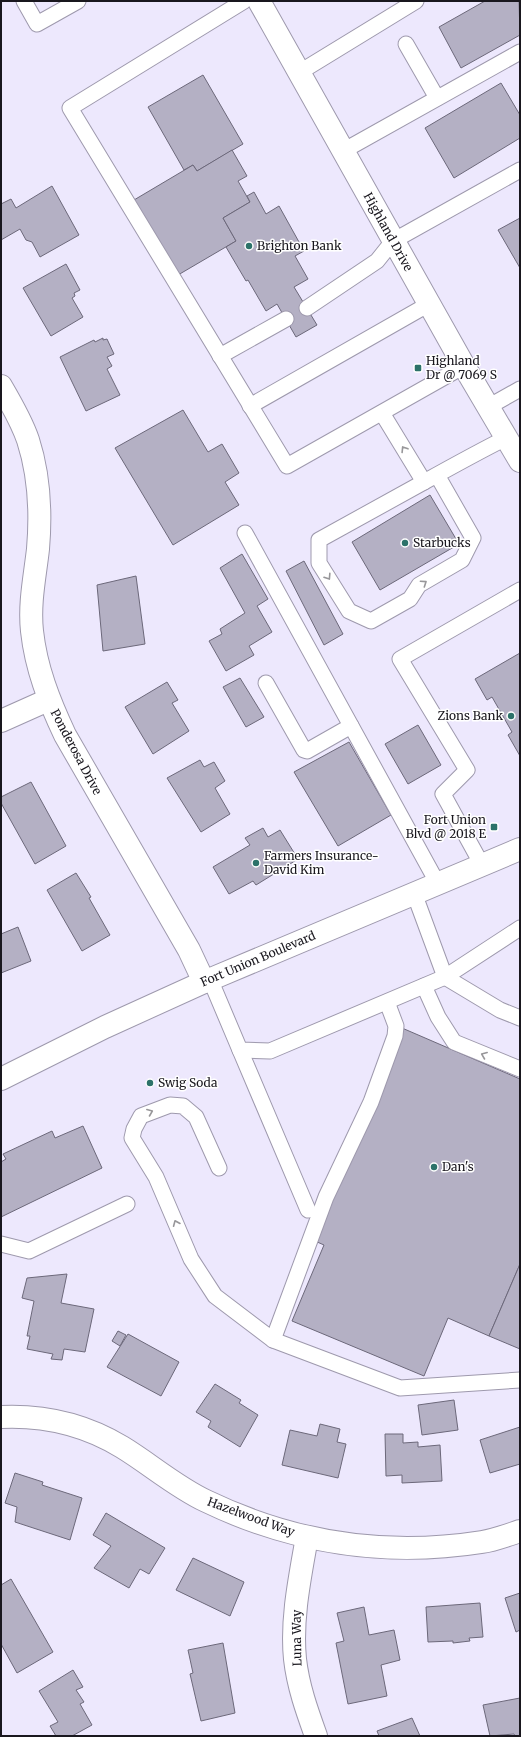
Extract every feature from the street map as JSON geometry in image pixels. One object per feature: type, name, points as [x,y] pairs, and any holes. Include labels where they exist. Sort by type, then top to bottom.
[{"type":"street","name":"Highland Drive","points":[[259,1],[393,241],[520,461]]},
{"type":"street","name":"Ponderosa Drive","points":[[1,386],[28,440],[36,479],[39,516],[38,548],[31,595],[32,630],[38,665],[48,700],[65,735],[207,981]]},
{"type":"street","points":[[1,721],[48,700]]},
{"type":"street","name":"Fort Union Boulevard","points":[[1,1079],[105,1027],[207,981],[520,849]]},
{"type":"street","name":"Hazelwood Way","points":[[1,1418],[26,1416],[76,1425],[122,1446],[205,1501],[255,1521],[307,1537],[366,1547],[426,1548],[484,1542],[520,1531]]},
{"type":"street","name":"Luna Way","points":[[307,1537],[296,1613],[295,1659],[304,1702],[316,1736]]},
{"type":"lane","points":[[24,1],[37,24],[78,1]]},
{"type":"lane","points":[[244,1],[70,108],[287,466],[464,366]]},
{"type":"lane","points":[[300,72],[416,1]]},
{"type":"lane","points":[[406,44],[437,98]]},
{"type":"lane","points":[[343,151],[520,52]]},
{"type":"lane","points":[[307,308],[377,261],[393,241],[520,170]]},
{"type":"lane","points":[[250,406],[429,304]]},
{"type":"lane","points":[[220,356],[286,319]]},
{"type":"lane","points":[[488,407],[520,389]]},
{"type":"lane","points":[[382,413],[424,482]]},
{"type":"lane","points":[[437,475],[472,538],[462,560],[419,585],[410,599],[371,621],[350,611],[319,563],[319,540],[424,482],[437,475],[506,438]]},
{"type":"lane","points":[[245,533],[438,884]]},
{"type":"lane","points":[[482,865],[443,794],[467,770],[400,658],[520,590]]},
{"type":"lane","points":[[266,683],[304,750],[307,750],[351,726]]},
{"type":"lane","points":[[414,893],[444,977],[500,1010],[520,1018]]},
{"type":"lane","points":[[240,1050],[270,1051],[424,986],[444,977],[520,928]]},
{"type":"lane","points":[[207,981],[240,1050],[308,1210]]},
{"type":"lane","points":[[424,986],[438,1017],[454,1042],[520,1069]]},
{"type":"lane","points":[[273,1340],[326,1197],[371,1102],[395,1036],[396,1026],[387,1002]]},
{"type":"lane","points":[[218,1168],[196,1117],[183,1106],[170,1104],[141,1116],[134,1129],[132,1138],[156,1177],[191,1259],[215,1296],[273,1340],[400,1388],[520,1380]]},
{"type":"lane","points":[[1,1244],[29,1250],[127,1204]]},
{"type":"building","points":[[485,1],[519,1],[520,35],[461,68],[439,27]]},
{"type":"building","points":[[203,75],[243,144],[197,171],[193,165],[184,170],[148,107]]},
{"type":"building","points":[[501,83],[520,115],[520,138],[454,178],[425,128]]},
{"type":"building","points":[[232,150],[247,176],[238,181],[250,202],[223,218],[236,241],[178,275],[134,200],[193,165],[197,171]]},
{"type":"building","points":[[52,186],[79,235],[40,257],[32,242],[26,240],[20,229],[1,240],[1,204],[11,199],[16,208]]},
{"type":"building","points":[[254,192],[266,214],[279,206],[304,251],[295,256],[308,279],[294,287],[317,325],[296,337],[277,304],[266,311],[226,247],[236,241],[223,218],[250,202],[247,196]]},
{"type":"building","points":[[520,218],[520,268],[498,230]]},
{"type":"building","points":[[66,264],[80,290],[74,293],[75,296],[72,298],[83,317],[51,336],[23,288]]},
{"type":"building","points":[[103,338],[103,340],[107,339],[114,354],[107,357],[112,366],[107,369],[120,395],[86,411],[60,357],[94,340],[95,342]]},
{"type":"building","points":[[183,410],[208,452],[222,444],[239,473],[225,482],[239,505],[173,545],[115,448]]},
{"type":"building","name":"Starbucks","points":[[430,495],[459,544],[380,590],[352,542]]},
{"type":"building","points":[[242,554],[268,599],[257,606],[272,632],[249,646],[254,655],[226,671],[209,641],[222,634],[220,629],[245,613],[220,568]]},
{"type":"building","points":[[304,561],[343,634],[324,645],[286,571]]},
{"type":"building","points":[[136,576],[145,644],[103,651],[97,585]]},
{"type":"building","name":"Zions Bank","points":[[520,653],[520,756],[508,735],[512,732],[492,697],[487,700],[475,679]]},
{"type":"building","points":[[240,678],[264,717],[246,727],[223,687]]},
{"type":"building","points":[[167,682],[178,700],[172,703],[189,731],[153,754],[125,707]]},
{"type":"building","points":[[418,725],[441,765],[408,784],[385,744]]},
{"type":"building","points":[[349,742],[391,815],[338,846],[294,772]]},
{"type":"building","points":[[200,760],[204,767],[214,762],[225,781],[215,788],[230,814],[201,832],[167,778]]},
{"type":"building","points":[[31,782],[66,846],[35,864],[1,803],[1,797]]},
{"type":"building","name":"Farmers Insurance- David Kim","points":[[263,828],[268,837],[280,830],[298,859],[256,885],[253,881],[229,894],[213,867],[250,845],[245,838]]},
{"type":"building","points":[[76,873],[91,897],[89,898],[110,935],[82,951],[47,890]]},
{"type":"building","points":[[18,927],[31,961],[1,973],[1,934]]},
{"type":"building","name":"Dan's","points":[[402,1028],[520,1079],[520,1264],[489,1336],[448,1318],[424,1376],[292,1321],[324,1245],[315,1241]]},
{"type":"building","points":[[83,1126],[102,1168],[1,1217],[1,1162],[6,1159],[3,1154],[52,1131],[55,1138]]},
{"type":"building","points":[[520,1264],[520,1349],[489,1336]]},
{"type":"building","points":[[67,1274],[61,1303],[94,1309],[85,1352],[64,1349],[62,1360],[51,1359],[53,1354],[27,1349],[30,1336],[27,1336],[34,1301],[22,1298],[27,1278]]},
{"type":"building","points":[[118,1331],[126,1335],[120,1346],[112,1341]]},
{"type":"building","points":[[128,1334],[179,1362],[161,1396],[107,1367]]},
{"type":"building","points":[[215,1384],[241,1400],[239,1403],[258,1415],[240,1447],[208,1427],[211,1421],[196,1412]]},
{"type":"building","points":[[454,1400],[458,1430],[422,1435],[418,1405]]},
{"type":"building","points":[[320,1424],[340,1429],[337,1442],[346,1444],[338,1478],[282,1465],[290,1430],[317,1436]]},
{"type":"building","points":[[520,1427],[520,1464],[490,1473],[480,1440]]},
{"type":"building","points":[[385,1434],[403,1434],[403,1443],[418,1442],[418,1447],[440,1445],[442,1481],[402,1483],[402,1475],[386,1476]]},
{"type":"building","points":[[15,1473],[43,1482],[42,1485],[82,1498],[70,1540],[15,1522],[17,1507],[5,1503]]},
{"type":"building","points":[[106,1513],[165,1548],[149,1574],[140,1569],[129,1588],[94,1568],[111,1546],[93,1535]]},
{"type":"building","points":[[193,1558],[244,1582],[230,1616],[176,1590]]},
{"type":"building","points":[[11,1579],[53,1652],[17,1673],[1,1644],[1,1585]]},
{"type":"building","points":[[520,1593],[520,1630],[516,1632],[505,1598]]},
{"type":"building","points":[[480,1603],[483,1637],[469,1638],[470,1641],[453,1643],[453,1641],[428,1642],[426,1607]]},
{"type":"building","points":[[364,1607],[369,1635],[394,1630],[400,1660],[381,1665],[387,1696],[348,1704],[336,1643],[344,1641],[337,1613]]},
{"type":"building","points":[[223,1643],[235,1713],[201,1721],[190,1674],[193,1673],[188,1650]]},
{"type":"building","points":[[73,1670],[83,1687],[76,1690],[84,1702],[80,1704],[92,1725],[72,1736],[56,1736],[50,1726],[58,1722],[39,1691]]},
{"type":"building","points":[[520,1698],[520,1736],[515,1736],[514,1734],[490,1736],[483,1705]]},
{"type":"building","points":[[412,1718],[420,1736],[379,1736],[377,1731]]},
{"type":"place","name":"Brighton Bank","points":[[249,246]]},
{"type":"place","name":"Highland Dr @ 7069 S","points":[[418,368]]},
{"type":"place","name":"Starbucks","points":[[405,543]]},
{"type":"place","name":"Zions Bank","points":[[511,716]]},
{"type":"place","name":"Fort Union Blvd @ 2018 E","points":[[494,827]]},
{"type":"place","name":"Farmers Insurance- David Kim","points":[[256,863]]},
{"type":"place","name":"Swig Soda","points":[[150,1083]]},
{"type":"place","name":"Dan's","points":[[434,1167]]}]
